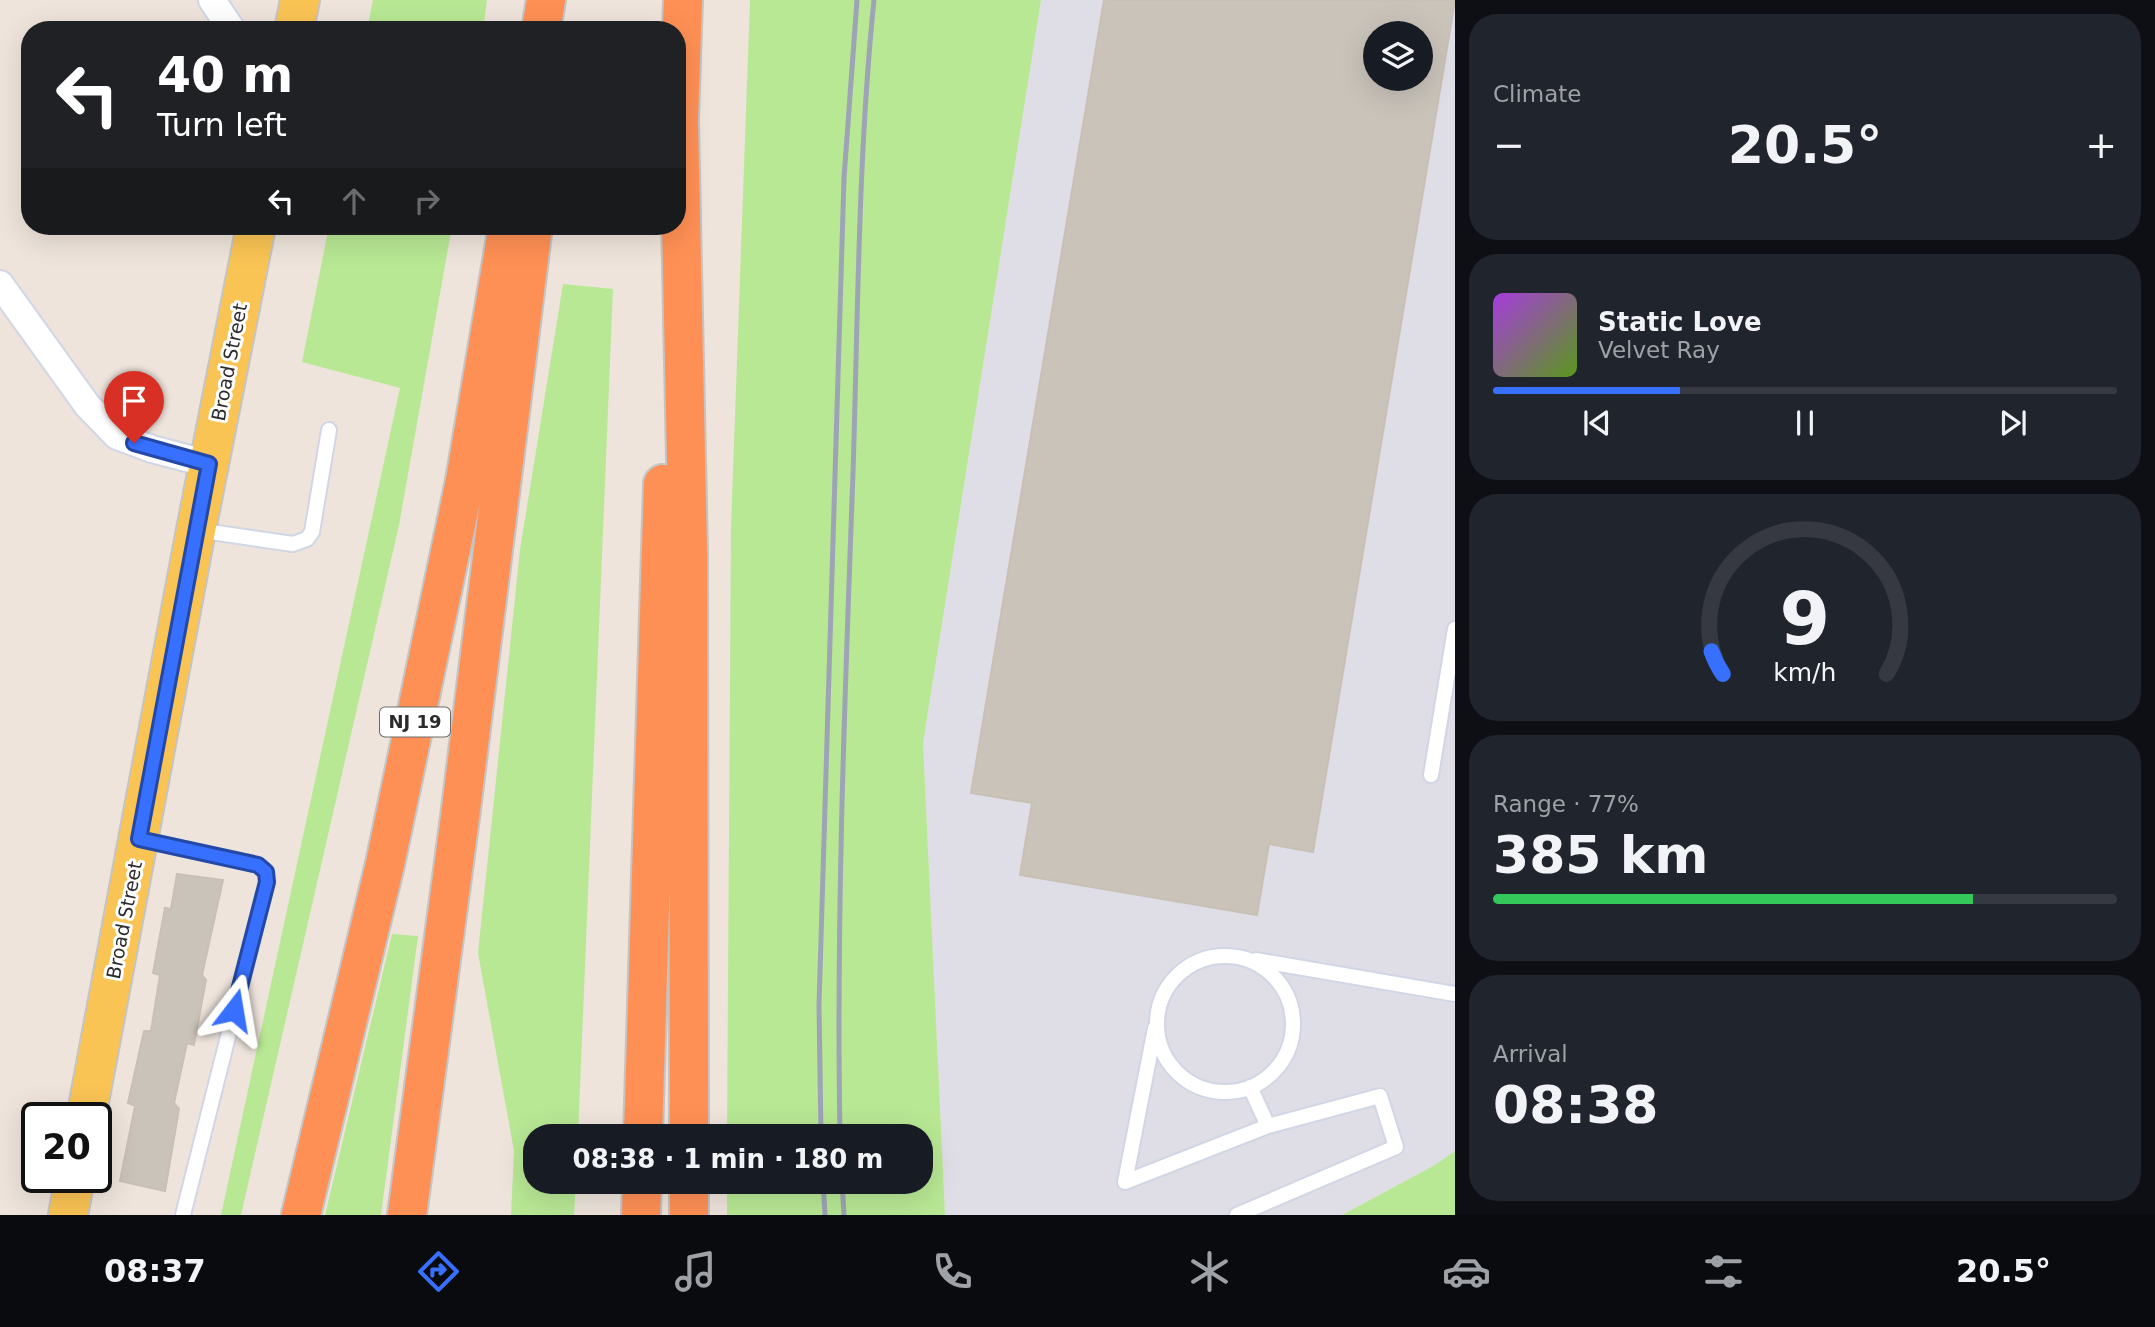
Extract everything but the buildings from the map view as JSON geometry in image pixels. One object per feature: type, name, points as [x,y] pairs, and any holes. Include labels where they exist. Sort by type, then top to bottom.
[{"type":"highway","points":[[542,21],[546,0]]},
{"type":"highway","points":[[556,21],[559,0]]},
{"type":"highway","points":[[682,21],[683,0]]},
{"type":"highway","name":"NJ 19","points":[[301,1215],[385,864],[466,481],[507,235]]},
{"type":"highway","points":[[407,1215],[467,762],[532,235]]},
{"type":"highway","points":[[643,1124],[660,554],[675,235]]},
{"type":"highway","points":[[681,235],[688,553],[689,1124]]},
{"type":"highway","points":[[641,1215],[642,1194]]},
{"type":"highway","points":[[689,1194],[689,1215]]},
{"type":"main road","points":[[296,21],[300,0]]},
{"type":"main road","name":"Broad Street","points":[[89,1102],[254,235]]},
{"type":"main road","points":[[68,1215],[72,1193]]},
{"type":"street","points":[[212,0],[226,21]]},
{"type":"street","points":[[3,293],[102,424],[117,436],[152,449],[209,464]]},
{"type":"lane","points":[[196,530],[293,544],[307,539],[312,532],[330,430]]},
{"type":"lane","points":[[1431,775],[1455,629]]},
{"type":"lane","points":[[139,839],[258,865],[266,872],[267,882],[183,1215]]},
{"type":"lane","points":[[1237,1215],[1395,1147],[1380,1096],[1268,1126],[1125,1182],[1159,1007],[1168,987],[1182,971],[1201,960],[1221,956],[1455,994]]},
{"type":"lane","points":[[1159,1007],[1157,1028],[1162,1049],[1174,1069],[1192,1084],[1214,1091],[1238,1091],[1260,1083],[1278,1068],[1290,1047],[1294,1024],[1290,1001],[1278,981],[1262,967],[1243,958]]},
{"type":"lane","points":[[1250,1087],[1268,1126]]},
{"type":"shaded area","points":[[1041,0],[1455,0],[1455,1151],[1435,1165],[1342,1215],[945,1215],[923,743]]},
{"type":"green space","points":[[373,0],[487,0],[484,21],[369,21]]},
{"type":"green space","points":[[750,0],[1041,0],[923,743],[945,1215],[727,1215],[727,1194],[933,1194],[933,1124],[727,1124],[731,527]]},
{"type":"green space","points":[[327,235],[450,235],[399,525],[241,1215],[221,1215],[400,388],[302,362]]},
{"type":"green space","points":[[563,284],[613,289],[578,1124],[523,1124],[523,1194],[575,1194],[574,1215],[511,1215],[514,1151],[478,953],[520,550]]},
{"type":"green space","points":[[392,934],[418,936],[381,1215],[325,1215]]},
{"type":"green space","points":[[1455,1151],[1455,1215],[1342,1215],[1435,1165]]},
{"type":"railway","points":[[821,1124],[819,1005],[844,178],[857,0]]},
{"type":"railway","points":[[840,1124],[839,970],[844,722],[862,177],[874,0]]},
{"type":"railway","points":[[824,1194],[825,1215]]},
{"type":"railway","points":[[843,1194],[844,1215]]},
{"type":"route","points":[[134,443],[209,464],[139,839],[258,865],[266,872],[267,882],[234,1010]]}]
